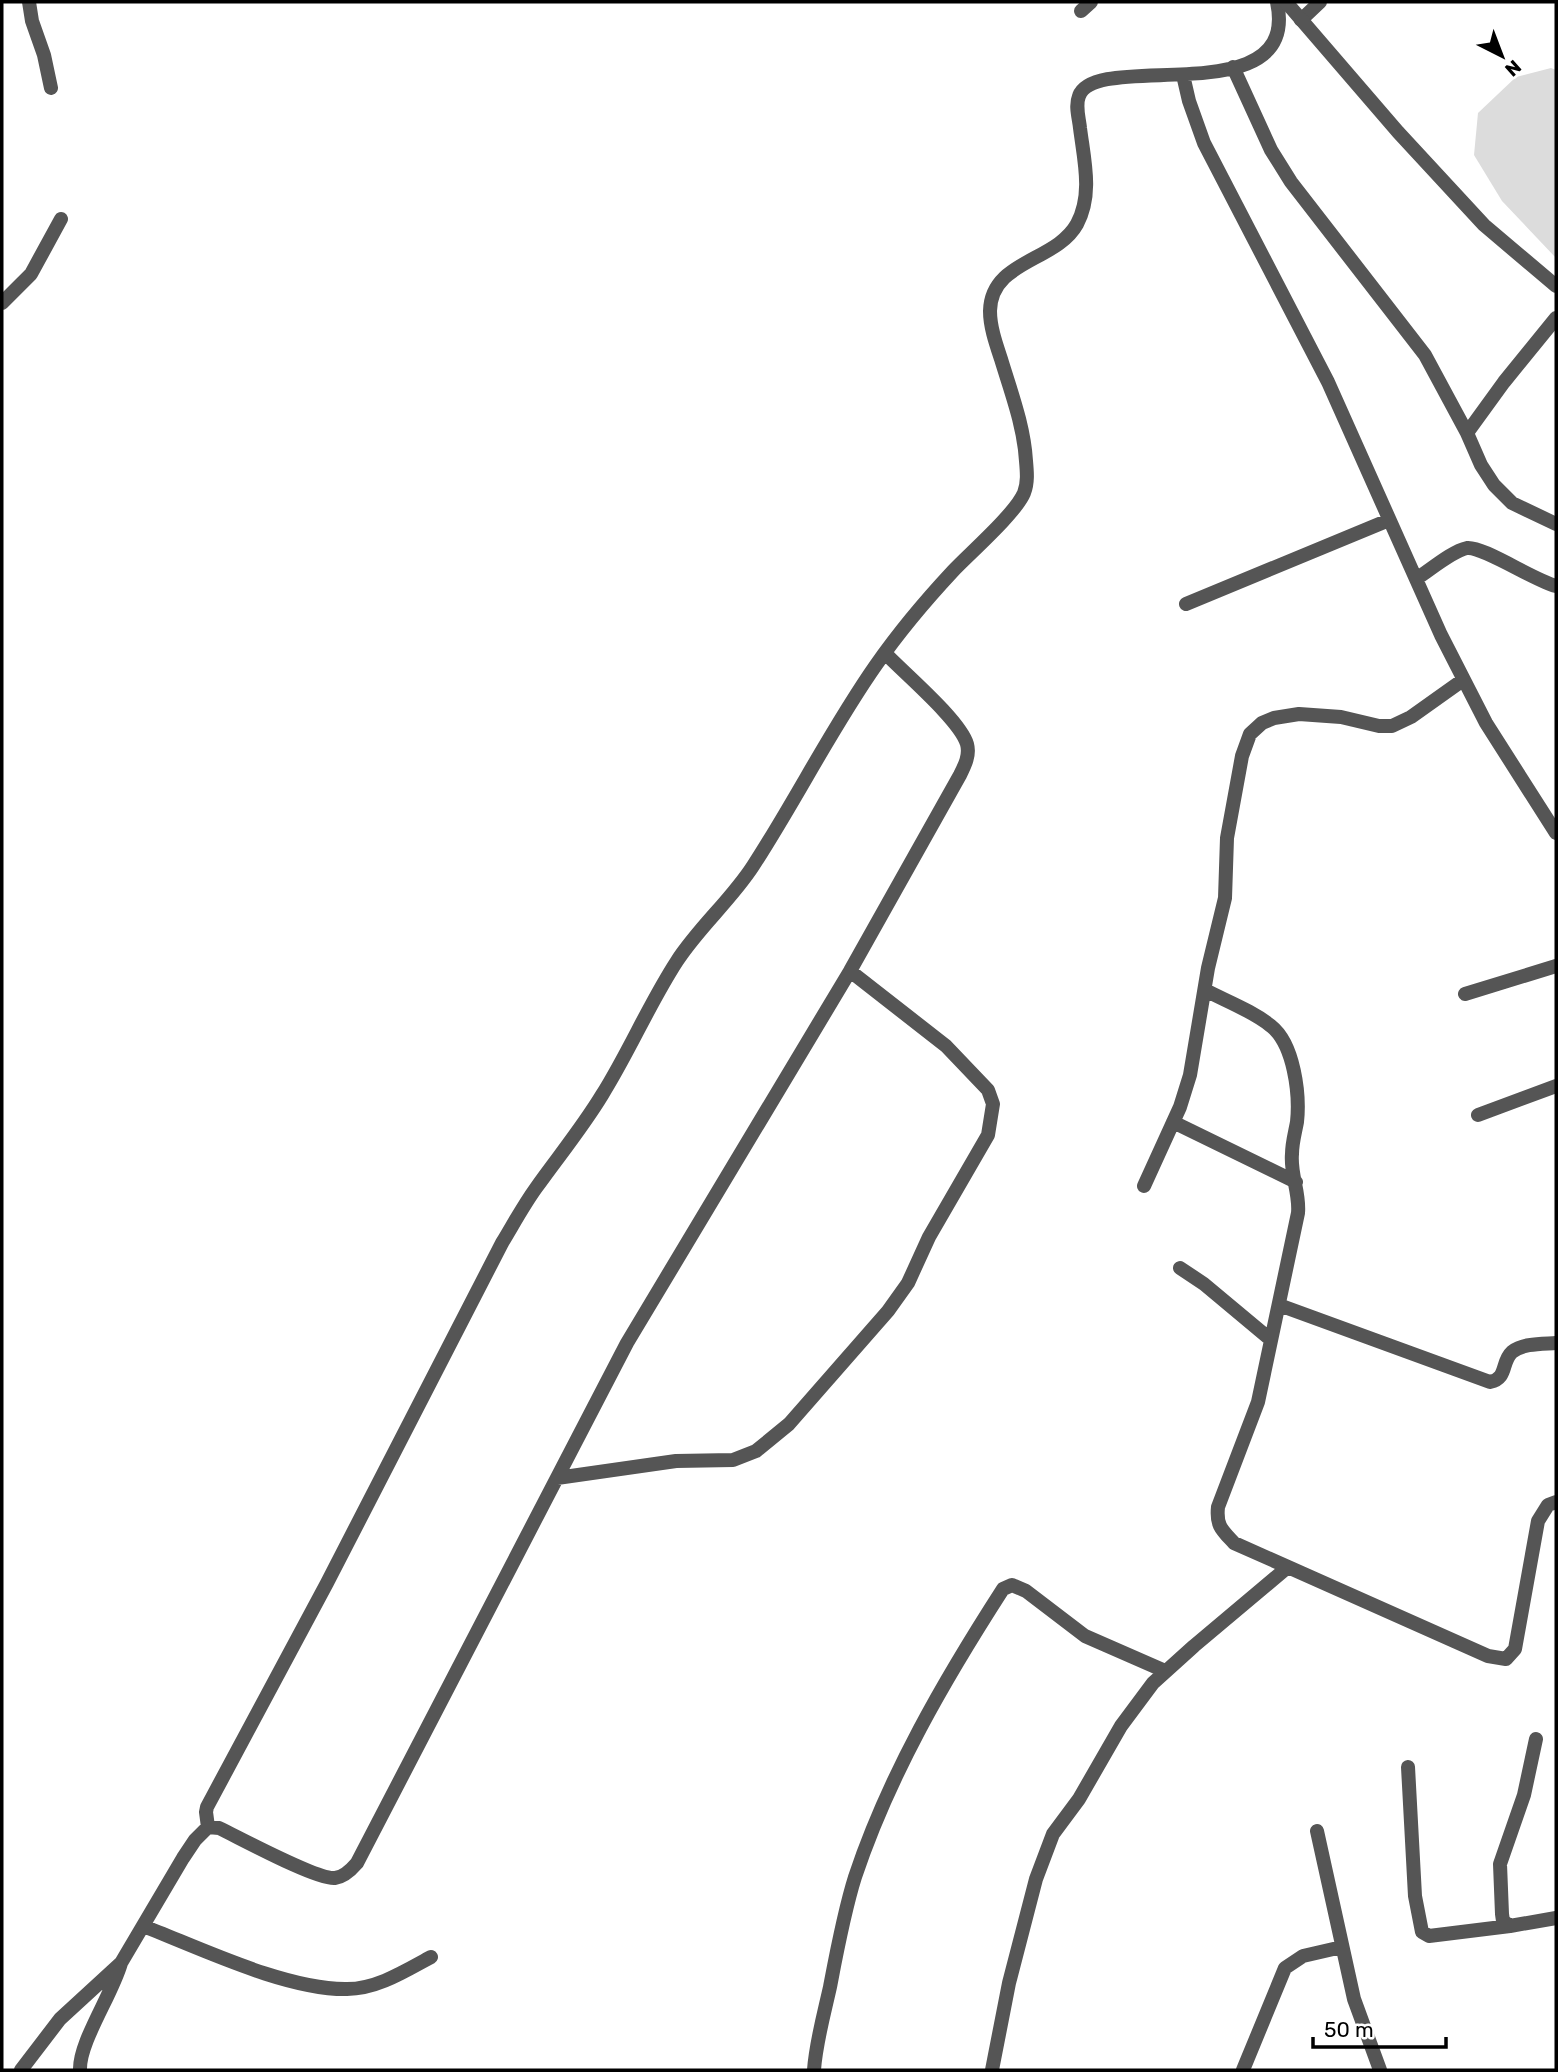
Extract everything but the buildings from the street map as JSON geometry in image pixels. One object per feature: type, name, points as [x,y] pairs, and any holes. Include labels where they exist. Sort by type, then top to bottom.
[{"type":"street","points":[[29,2],[51,88]]},
{"type":"street","points":[[80,2070],[83,2049],[116,1981],[121,1964],[189,1849],[208,1826],[207,1807],[327,1583],[502,1243],[532,1193],[603,1093],[678,960],[751,869],[875,665],[951,573],[1016,506],[1024,493],[1027,477],[1025,447],[994,336],[990,311],[994,292],[999,284],[1017,267],[1060,244],[1078,222],[1085,202],[1087,183],[1078,115],[1077,101],[1080,92],[1087,86],[1108,78],[1199,75],[1233,68],[1257,57],[1273,42],[1280,22],[1277,2]]},
{"type":"street","points":[[1286,2],[1398,132],[1484,225],[1556,286]]},
{"type":"street","points":[[1301,20],[1320,2]]},
{"type":"street","points":[[1233,68],[1271,150],[1291,182],[1425,355],[1468,433],[1481,465],[1494,485],[1512,503],[1556,524]]},
{"type":"street","points":[[1183,75],[1204,144],[1328,382],[1463,680],[1486,723],[1556,833]]},
{"type":"street","points":[[2,303],[31,274],[61,219]]},
{"type":"street","points":[[1468,433],[1504,382],[1556,318]]},
{"type":"street","points":[[1186,604],[1389,520]]},
{"type":"street","points":[[1416,579],[1458,552],[1475,548],[1533,578],[1556,586]]},
{"type":"street","points":[[208,1826],[219,1828],[318,1875],[339,1878],[351,1870],[627,1343],[850,971],[967,759],[966,740],[957,727],[885,653]]},
{"type":"street","points":[[1144,1186],[1173,1122],[1189,1075],[1225,898],[1227,838],[1242,756],[1250,734],[1262,723],[1288,715],[1341,717],[1379,726],[1392,726],[1411,717],[1463,680]]},
{"type":"street","points":[[1465,994],[1556,966]]},
{"type":"street","points":[[557,1478],[676,1461],[733,1460],[756,1451],[789,1424],[888,1311],[908,1283],[929,1237],[988,1135],[993,1104],[988,1090],[946,1046],[850,971]]},
{"type":"street","points":[[1205,990],[1270,1025],[1285,1041],[1290,1053],[1297,1097],[1297,1120],[1291,1158],[1298,1213],[1258,1402],[1224,1487],[1217,1520],[1221,1528],[1234,1543],[1455,1643],[1488,1656],[1506,1659],[1516,1650],[1538,1521],[1548,1505],[1556,1502]]},
{"type":"street","points":[[1478,1115],[1556,1086]]},
{"type":"street","points":[[1173,1122],[1296,1182]]},
{"type":"street","points":[[1180,1268],[1204,1284],[1272,1340]]},
{"type":"street","points":[[1279,1305],[1490,1382],[1500,1378],[1507,1359],[1519,1348],[1556,1343]]},
{"type":"street","points":[[992,2070],[1009,1983],[1036,1879],[1049,1842],[1085,1788],[1121,1726],[1165,1671],[1288,1567]]},
{"type":"street","points":[[814,2070],[854,1880],[871,1833],[908,1753],[1003,1589],[1017,1586],[1085,1636],[1165,1671]]},
{"type":"street","points":[[1510,1926],[1503,1921],[1500,1864],[1524,1795],[1536,1740]]},
{"type":"street","points":[[1408,1767],[1415,1896],[1422,1932],[1429,1936],[1556,1917]]},
{"type":"street","points":[[1317,1830],[1354,1999],[1380,2070]]},
{"type":"street","points":[[143,1926],[254,1969],[316,1986],[348,1989],[372,1984],[391,1979],[431,1957]]},
{"type":"street","points":[[1243,2070],[1285,1968],[1303,1956],[1342,1947]]},
{"type":"street","points":[[21,2070],[60,2019],[121,1964]]},
{"type":"shaded area","points":[[1551,68],[1556,70],[1556,258],[1502,201],[1474,155],[1478,113],[1516,77]]}]
